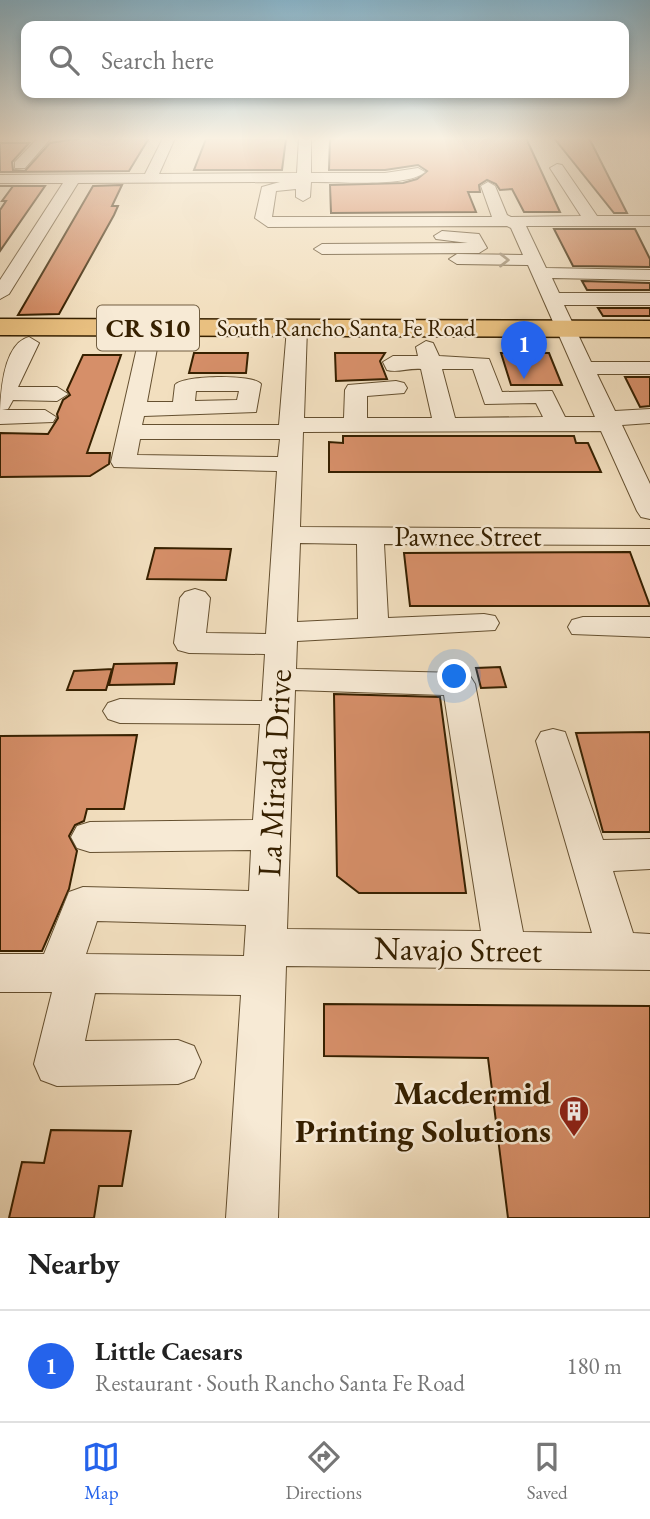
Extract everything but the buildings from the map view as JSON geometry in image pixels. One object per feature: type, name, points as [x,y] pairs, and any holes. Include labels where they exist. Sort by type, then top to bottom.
[{"type":"main road","name":"South Rancho Santa Fe Road","points":[[0,327],[575,347],[650,329]]},
{"type":"main road","name":"South Rancho Santa Fe Road","points":[[0,343],[148,343],[296,336],[427,354],[650,345]]},
{"type":"street","points":[[0,295],[64,195]]},
{"type":"street","points":[[267,195],[263,218],[268,222],[320,232],[475,238],[479,248],[453,254]]},
{"type":"street","points":[[303,195],[302,214],[320,232],[322,255],[336,259],[453,254],[538,266],[650,275]]},
{"type":"street","points":[[491,195],[500,218],[518,225],[650,511]]},
{"type":"street","points":[[575,195],[592,221]]},
{"type":"street","points":[[320,232],[510,222],[650,221]]},
{"type":"street","points":[[553,299],[650,299]]},
{"type":"street","name":"La Mirada Drive","points":[[251,1218],[296,336]]},
{"type":"street","points":[[4,391],[30,343]]},
{"type":"street","points":[[148,343],[123,462],[291,432],[355,425],[557,424],[650,416]]},
{"type":"street","points":[[575,347],[650,368]]},
{"type":"street","points":[[427,354],[445,425]]},
{"type":"street","points":[[401,425],[393,362],[427,354],[482,363],[501,424]]},
{"type":"street","points":[[355,425],[356,390],[395,376]]},
{"type":"street","points":[[4,391],[58,384]]},
{"type":"street","points":[[493,398],[544,396],[557,424]]},
{"type":"street","points":[[134,409],[248,407],[291,432]]},
{"type":"street","points":[[0,417],[45,417]]},
{"type":"street","name":"Pawnee Street","points":[[285,535],[650,537]]},
{"type":"street","points":[[370,535],[373,628]]},
{"type":"street","points":[[195,598],[188,643],[280,638],[373,628],[484,623]]},
{"type":"street","points":[[583,627],[650,627]]},
{"type":"street","points":[[120,711],[277,696],[459,684],[505,950]]},
{"type":"street","points":[[553,741],[589,856],[634,951]]},
{"type":"street","points":[[90,836],[271,835]]},
{"type":"street","points":[[589,856],[650,854]]},
{"type":"street","points":[[178,1062],[57,1064],[68,973],[83,904],[265,943]]},
{"type":"street","points":[[0,973],[68,973],[265,943]]},
{"type":"street","name":"Navajo Street","points":[[265,943],[634,951]]},
{"type":"place","name":"Little Caesars","points":[[524,379]]},
{"type":"place","name":"Macdermid Printing Solutions","points":[[574,1138]]}]
